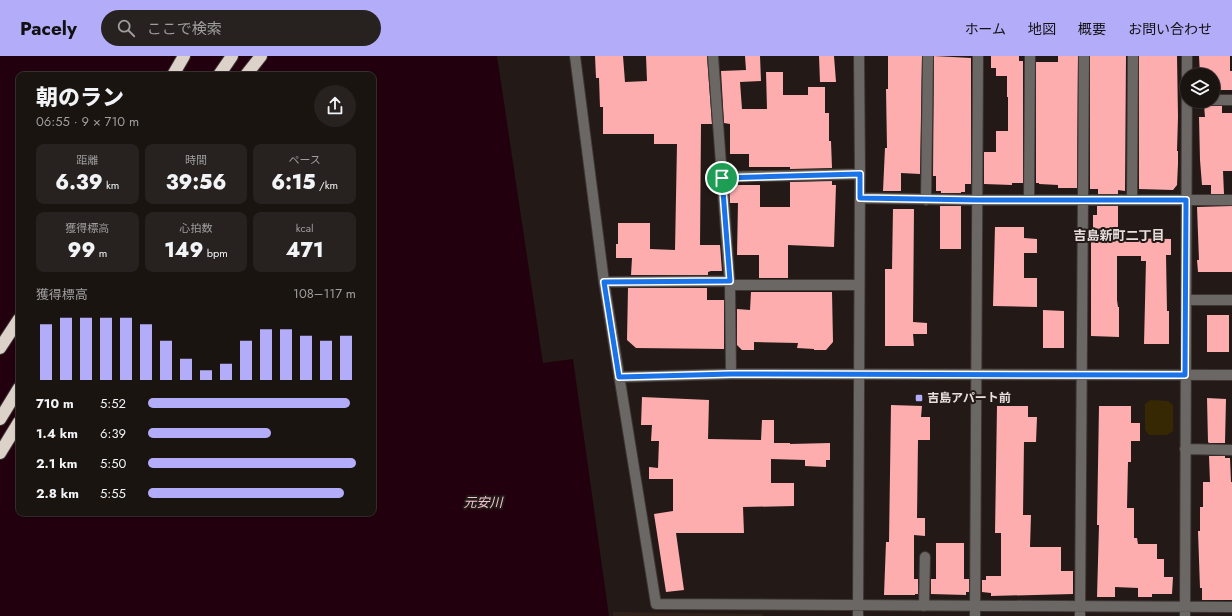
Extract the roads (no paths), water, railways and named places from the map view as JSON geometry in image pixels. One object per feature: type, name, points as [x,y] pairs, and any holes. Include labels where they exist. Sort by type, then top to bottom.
[{"type":"highway","points":[[174,72],[184,56]]},
{"type":"highway","points":[[221,72],[232,56]]},
{"type":"highway","points":[[248,72],[261,56]]},
{"type":"highway","points":[[0,348],[16,324]]},
{"type":"highway","points":[[0,419],[16,393]]},
{"type":"highway","points":[[0,453],[16,427]]},
{"type":"street","points":[[575,56],[604,282],[656,604],[924,606],[975,611],[1185,612],[1232,607]]},
{"type":"street","points":[[713,56],[730,283],[731,374]]},
{"type":"street","points":[[858,616],[860,198],[859,56]]},
{"type":"street","points":[[926,200],[928,56]]},
{"type":"street","points":[[975,611],[978,56]]},
{"type":"street","points":[[1029,200],[1030,56]]},
{"type":"street","points":[[1080,611],[1084,56]]},
{"type":"street","points":[[1132,200],[1133,56]]},
{"type":"street","points":[[1187,56],[1187,68]]},
{"type":"street","points":[[1220,100],[1232,100]]},
{"type":"street","points":[[1185,612],[1187,108]]},
{"type":"street","points":[[722,178],[860,174]]},
{"type":"street","points":[[860,198],[1083,201],[1232,200]]},
{"type":"street","points":[[604,282],[859,285]]},
{"type":"street","points":[[1186,300],[1232,300]]},
{"type":"street","points":[[619,377],[731,374],[1232,375]]},
{"type":"street","points":[[1185,449],[1232,450]]},
{"type":"street","points":[[924,606],[925,557]]},
{"type":"water","name":"元安川","points":[[0,56],[497,56],[543,363],[573,359],[609,616],[0,616]]},
{"type":"place","name":"吉島アパート前","points":[[919,398]]},
{"type":"district","name":"吉島新町二丁目","points":[[1119,235]]}]
